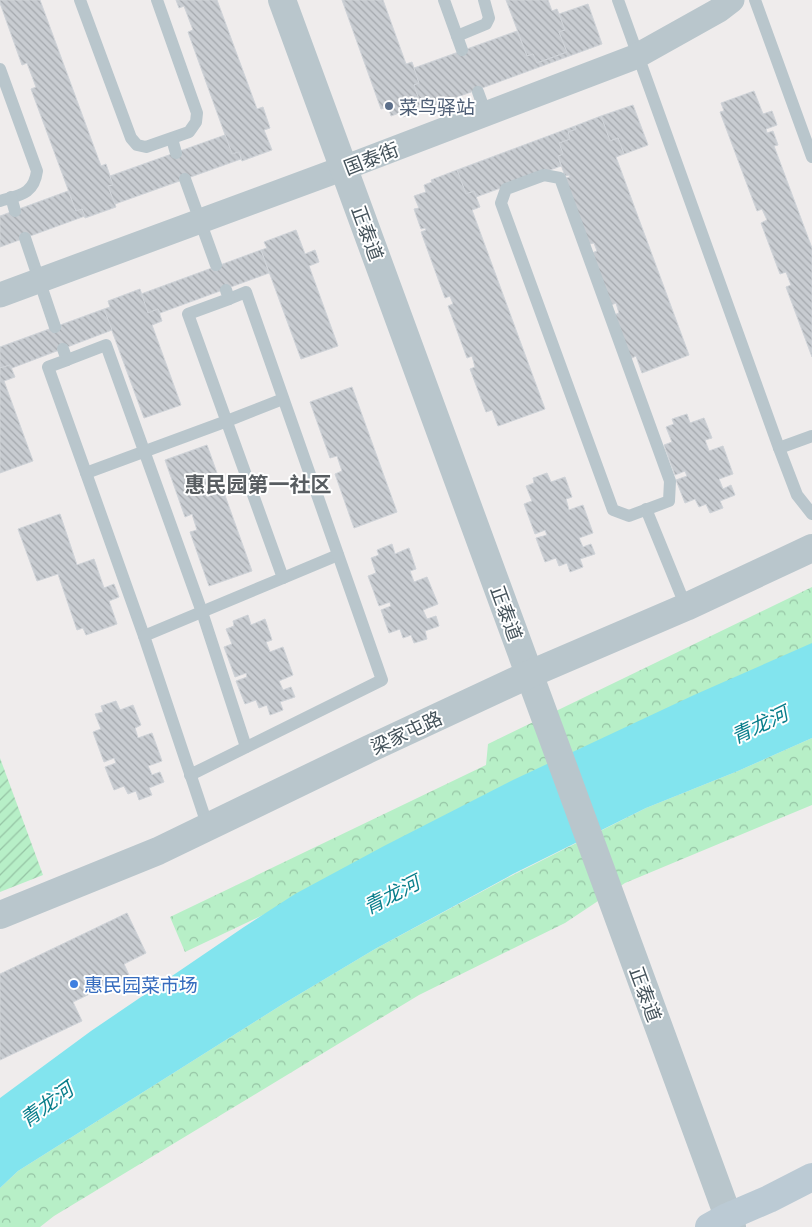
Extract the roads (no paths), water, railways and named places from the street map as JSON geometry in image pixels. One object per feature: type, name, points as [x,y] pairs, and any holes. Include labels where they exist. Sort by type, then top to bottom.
[{"type":"main road","points":[[723,1224],[812,1177]]},
{"type":"street","name":"正泰道","points":[[282,0],[606,884],[723,1224]]},
{"type":"street","name":"国泰街","points":[[0,295],[344,168],[482,103],[638,55],[719,10],[732,0]]},
{"type":"street","name":"梁家屯路","points":[[0,916],[158,851],[530,674],[686,607],[812,548]]},
{"type":"lane","points":[[80,0],[131,138],[137,145],[146,147],[189,132],[196,122],[197,113],[157,0]]},
{"type":"lane","points":[[444,0],[462,50]]},
{"type":"lane","points":[[457,36],[486,24],[489,18],[484,0]]},
{"type":"lane","points":[[618,0],[779,448],[797,495],[812,514]]},
{"type":"lane","points":[[755,0],[812,157]]},
{"type":"lane","points":[[0,69],[37,171],[35,181],[29,190],[5,199],[15,210]]},
{"type":"lane","points":[[172,139],[176,152]]},
{"type":"lane","points":[[544,175],[560,178],[670,481],[668,501],[646,509],[629,516],[614,510],[501,203],[506,188],[544,175]]},
{"type":"lane","points":[[186,179],[216,265]]},
{"type":"lane","points":[[25,238],[55,327]]},
{"type":"lane","points":[[190,775],[382,680],[246,292],[227,294],[188,314],[283,578]]},
{"type":"lane","points":[[208,827],[144,636],[48,367],[65,354],[106,345],[202,612],[246,747]]},
{"type":"lane","points":[[86,473],[283,399]]},
{"type":"lane","points":[[779,448],[812,436]]},
{"type":"lane","points":[[646,509],[686,607]]},
{"type":"lane","points":[[144,636],[338,555]]},
{"type":"water","name":"青龙河","points":[[812,643],[812,738],[738,771],[646,808],[513,874],[375,949],[283,1004],[18,1171],[0,1188],[0,1098],[91,1031],[244,927],[295,894],[513,780],[694,695]]},
{"type":"place","name":"菜鸟驿站","points":[[389,106]]},
{"type":"place","name":"惠民园菜市场","points":[[74,984]]},
{"type":"district","name":"惠民园第一社区","points":[[258,483]]}]
